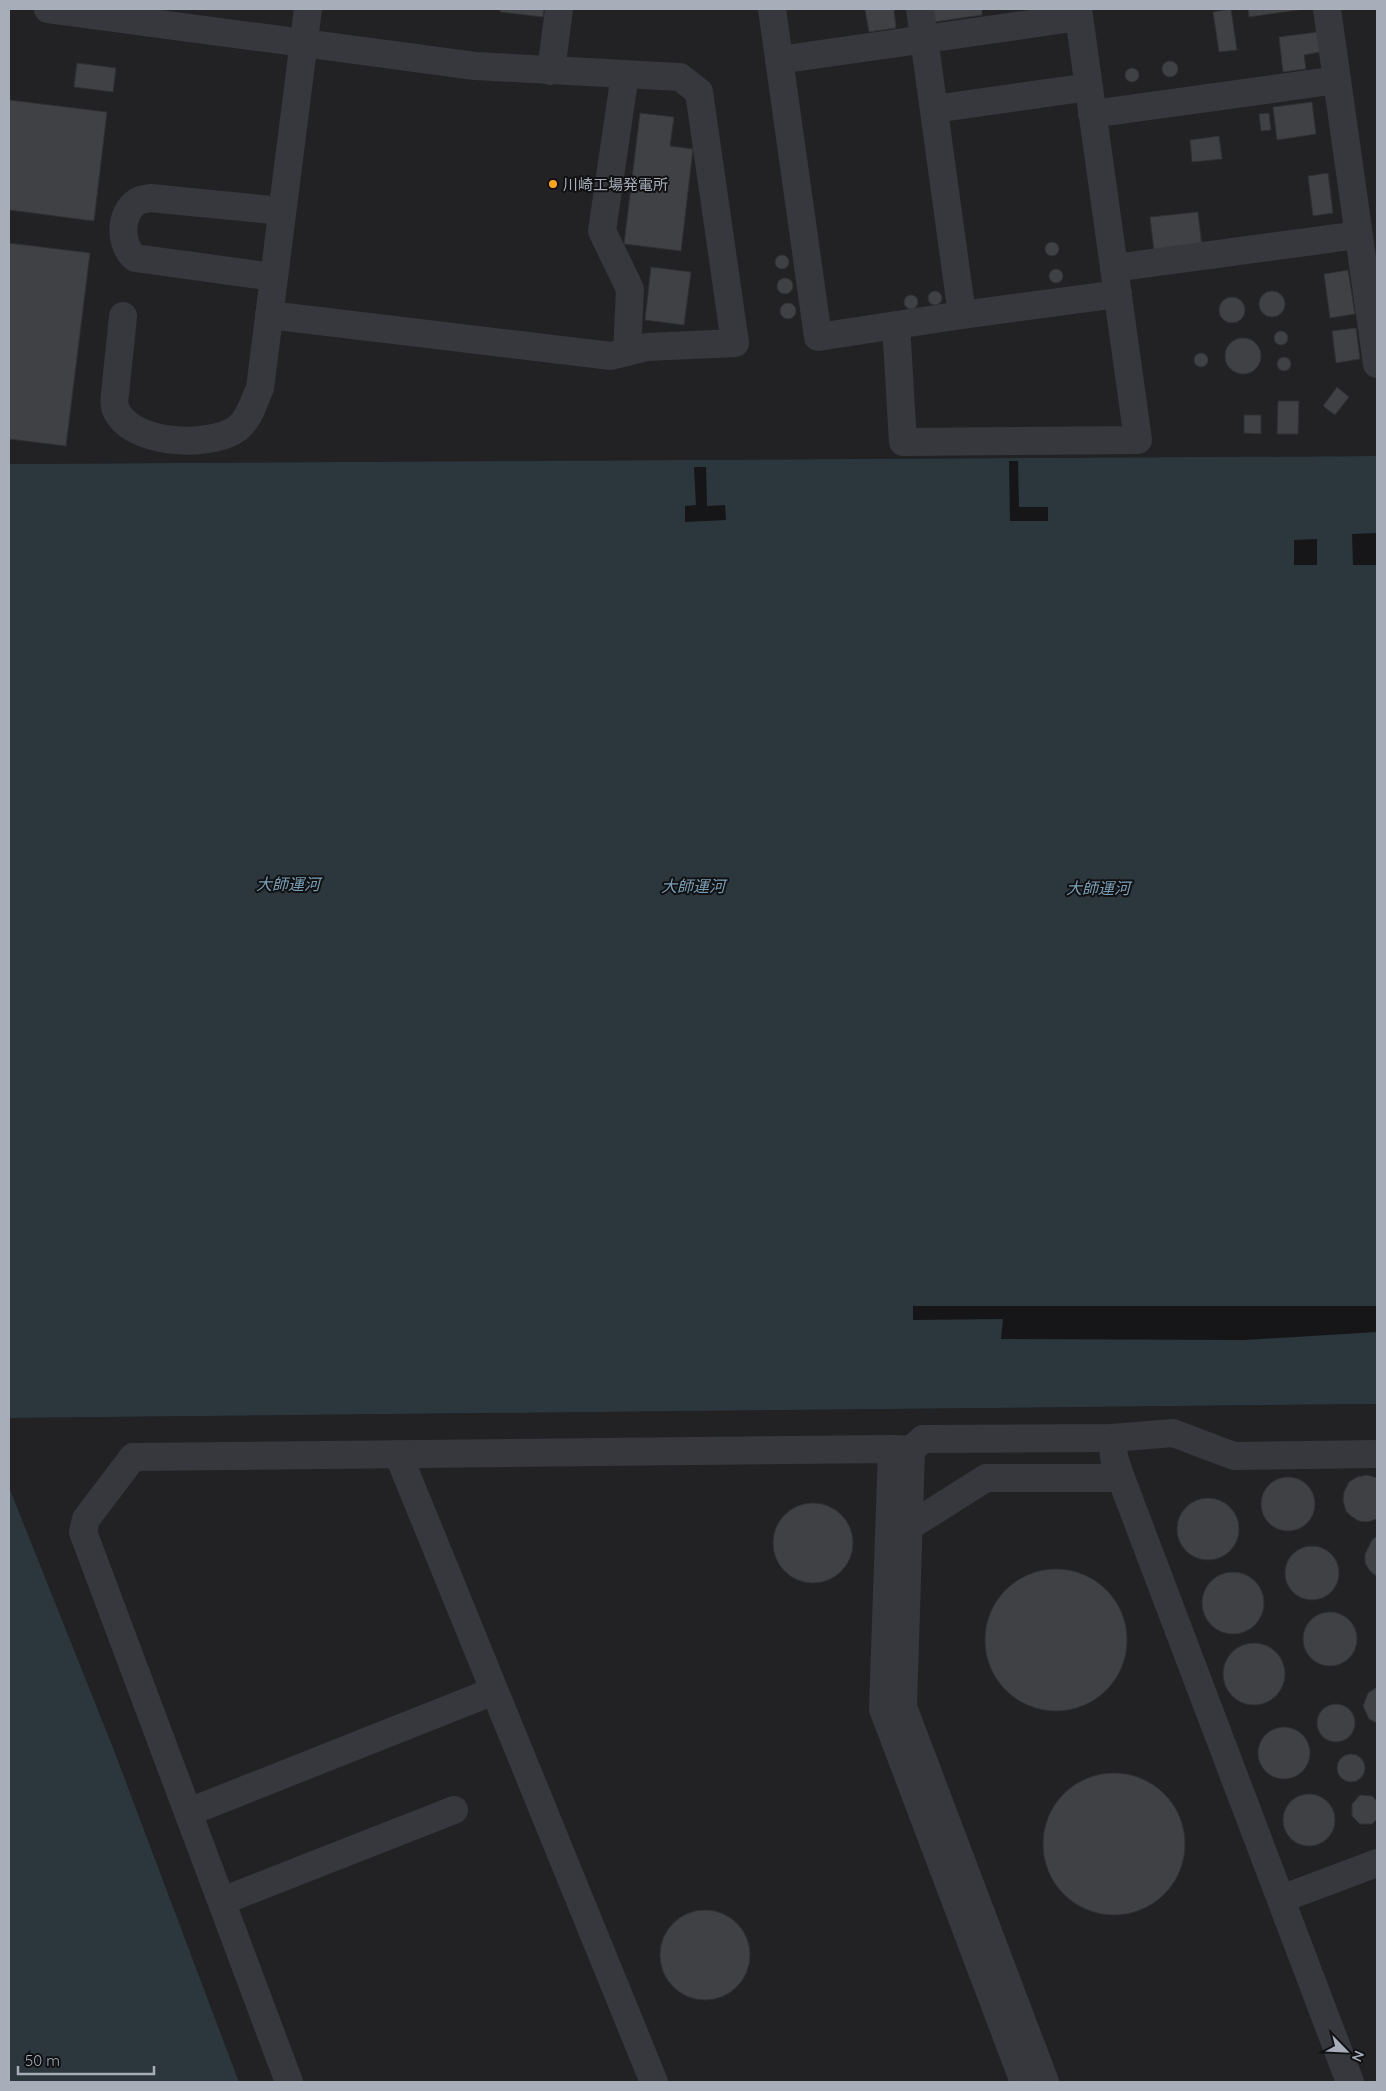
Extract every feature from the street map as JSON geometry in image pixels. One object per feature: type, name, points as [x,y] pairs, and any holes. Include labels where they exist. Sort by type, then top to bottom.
[{"type":"lane","points":[[48,9],[475,66],[680,77],[699,92],[735,343],[647,347],[611,356],[269,315]]},
{"type":"lane","points":[[123,316],[114,406],[123,423],[142,433],[167,440],[188,440],[224,434],[237,428],[247,419],[260,388],[308,9]]},
{"type":"lane","points":[[551,71],[559,9]]},
{"type":"lane","points":[[772,9],[818,337],[962,314],[1116,281],[1358,235]]},
{"type":"lane","points":[[920,9],[962,314]]},
{"type":"lane","points":[[1327,9],[1377,364]]},
{"type":"lane","points":[[779,60],[1078,13],[1138,440],[903,442],[896,325]]},
{"type":"lane","points":[[625,74],[602,231],[630,289],[627,352]]},
{"type":"lane","points":[[1092,114],[1337,80]]},
{"type":"lane","points":[[934,109],[1088,87]]},
{"type":"lane","points":[[274,277],[135,258],[128,252],[123,236],[123,225],[127,214],[138,200],[150,198],[282,211]]},
{"type":"lane","points":[[289,2082],[84,1532],[86,1518],[133,1457],[901,1449],[923,1439],[1112,1438],[1174,1433],[1234,1456],[1377,1454]]},
{"type":"lane","points":[[1112,1438],[1114,1457],[1121,1478],[1350,2082]]},
{"type":"lane","points":[[901,1449],[910,1526],[903,1707],[1045,2082]]},
{"type":"lane","points":[[901,1449],[883,1709],[1024,2082]]},
{"type":"lane","points":[[398,1454],[654,2082]]},
{"type":"lane","points":[[910,1526],[986,1478],[1121,1478]]},
{"type":"lane","points":[[189,1812],[494,1691]]},
{"type":"lane","points":[[222,1901],[454,1810]]},
{"type":"lane","points":[[1281,1899],[1377,1863]]},
{"type":"shaded area","points":[[9,9],[1377,9],[1377,456],[9,464]]},
{"type":"shaded area","points":[[1377,1404],[1377,2082],[239,2082],[114,1750],[9,1487],[9,1418]]},
{"type":"water","name":"大師運河","points":[[1377,456],[1377,1404],[9,1418],[9,464]]},
{"type":"water","points":[[9,1487],[114,1750],[239,2082],[9,2082]]},
{"type":"pier","points":[[1009,461],[1018,461],[1019,507],[1048,507],[1048,521],[1010,521]]},
{"type":"pier","points":[[694,467],[706,467],[707,506],[725,505],[726,520],[685,522],[685,506],[696,505]]},
{"type":"pier","points":[[1377,533],[1377,565],[1353,565],[1352,534]]},
{"type":"pier","points":[[1317,539],[1317,565],[1294,565],[1294,540]]},
{"type":"pier","points":[[913,1306],[1377,1306],[1377,1332],[1244,1340],[1001,1339],[1003,1319],[913,1320]]},
{"type":"building","points":[[501,9],[544,9],[543,17],[500,12]]},
{"type":"building","points":[[865,9],[894,9],[896,28],[869,32]]},
{"type":"building","points":[[932,9],[982,9],[982,15],[934,22]]},
{"type":"building","points":[[1231,9],[1237,50],[1219,52],[1213,12]]},
{"type":"building","points":[[1248,9],[1305,9],[1249,17]]},
{"type":"building","points":[[1318,32],[1320,52],[1304,55],[1306,69],[1283,72],[1279,37]]},
{"type":"building","points":[[1170,61],[1178,69],[1170,77],[1162,69]]},
{"type":"building","points":[[77,63],[116,68],[113,92],[74,87]]},
{"type":"building","points":[[1129,68],[1135,68],[1139,75],[1135,82],[1129,82],[1125,78],[1125,72]]},
{"type":"building","points":[[9,100],[107,112],[94,221],[9,210]]},
{"type":"building","points":[[1312,102],[1316,134],[1277,140],[1273,107]]},
{"type":"building","points":[[640,113],[674,117],[670,146],[693,149],[681,251],[624,244]]},
{"type":"building","points":[[1269,113],[1271,130],[1261,131],[1259,114]]},
{"type":"building","points":[[1219,136],[1222,159],[1192,162],[1190,140]]},
{"type":"building","points":[[1328,173],[1333,213],[1313,216],[1308,176]]},
{"type":"building","points":[[1198,212],[1202,247],[1154,252],[1150,217]]},
{"type":"building","points":[[1049,242],[1055,242],[1059,249],[1055,256],[1049,256],[1045,252],[1045,246]]},
{"type":"building","points":[[9,243],[90,253],[66,446],[9,439]]},
{"type":"building","points":[[779,255],[785,255],[789,262],[785,269],[779,269],[775,265],[775,259]]},
{"type":"building","points":[[651,267],[691,272],[684,325],[645,320]]},
{"type":"building","points":[[1053,269],[1059,269],[1063,276],[1059,283],[1053,283],[1049,279],[1049,273]]},
{"type":"building","points":[[1348,270],[1355,314],[1330,318],[1324,274]]},
{"type":"building","points":[[785,278],[793,286],[785,294],[777,286]]},
{"type":"building","points":[[932,291],[938,291],[942,298],[938,305],[932,305],[928,301],[928,295]]},
{"type":"building","points":[[1272,291],[1281,295],[1285,304],[1281,313],[1272,317],[1263,313],[1259,304],[1263,295]]},
{"type":"building","points":[[908,295],[914,295],[918,302],[914,309],[908,309],[904,305],[904,299]]},
{"type":"building","points":[[1232,297],[1241,301],[1245,310],[1241,319],[1232,323],[1223,319],[1219,310],[1223,301]]},
{"type":"building","points":[[788,303],[796,311],[788,319],[780,311]]},
{"type":"building","points":[[1356,328],[1360,359],[1336,363],[1332,331]]},
{"type":"building","points":[[1278,331],[1284,331],[1288,338],[1284,345],[1278,345],[1274,341],[1274,335]]},
{"type":"building","points":[[1243,338],[1250,339],[1256,343],[1260,349],[1260,363],[1256,369],[1250,373],[1243,374],[1236,373],[1230,369],[1226,363],[1225,356],[1226,349],[1230,343],[1236,339]]},
{"type":"building","points":[[1198,353],[1204,353],[1208,360],[1204,367],[1198,367],[1194,363],[1194,357]]},
{"type":"building","points":[[1281,357],[1287,357],[1291,364],[1287,371],[1281,371],[1277,367],[1277,361]]},
{"type":"building","points":[[1337,387],[1349,397],[1335,415],[1323,406]]},
{"type":"building","points":[[1278,401],[1299,401],[1298,434],[1277,434]]},
{"type":"building","points":[[1244,415],[1261,415],[1261,434],[1244,433]]},
{"type":"building","points":[[1367,1475],[1377,1478],[1377,1519],[1367,1522],[1359,1521],[1351,1516],[1346,1511],[1343,1500],[1344,1492],[1349,1482],[1357,1477]]},
{"type":"building","points":[[1288,1477],[1298,1479],[1307,1485],[1313,1494],[1315,1504],[1313,1514],[1307,1523],[1298,1529],[1288,1531],[1278,1529],[1269,1523],[1263,1514],[1261,1504],[1263,1494],[1269,1485],[1278,1479]]},
{"type":"building","points":[[1208,1498],[1225,1503],[1230,1507],[1234,1512],[1239,1529],[1234,1546],[1230,1551],[1225,1555],[1208,1560],[1191,1555],[1186,1551],[1182,1546],[1177,1529],[1182,1512],[1186,1507],[1191,1503]]},
{"type":"building","points":[[813,1503],[828,1506],[841,1515],[850,1528],[853,1543],[850,1558],[841,1571],[828,1580],[813,1583],[798,1580],[785,1571],[776,1558],[773,1543],[776,1528],[785,1515],[798,1506]]},
{"type":"building","points":[[1377,1536],[1377,1577],[1365,1563],[1365,1554],[1372,1540]]},
{"type":"building","points":[[1312,1546],[1322,1548],[1331,1554],[1337,1563],[1339,1573],[1337,1583],[1331,1592],[1322,1598],[1312,1600],[1302,1598],[1293,1592],[1287,1583],[1285,1573],[1287,1563],[1293,1554],[1302,1548]]},
{"type":"building","points":[[1056,1569],[1070,1570],[1083,1574],[1096,1581],[1106,1590],[1115,1600],[1122,1613],[1126,1626],[1126,1654],[1122,1667],[1115,1680],[1106,1690],[1096,1699],[1083,1706],[1070,1710],[1056,1711],[1042,1710],[1029,1706],[1016,1699],[1006,1690],[997,1680],[990,1667],[986,1654],[985,1640],[986,1626],[990,1613],[997,1600],[1006,1590],[1016,1581],[1029,1574],[1042,1570]]},
{"type":"building","points":[[1233,1572],[1250,1577],[1255,1581],[1259,1586],[1264,1603],[1259,1620],[1255,1625],[1250,1629],[1233,1634],[1216,1629],[1211,1625],[1207,1620],[1202,1603],[1207,1586],[1211,1581],[1216,1577]]},
{"type":"building","points":[[1330,1612],[1340,1614],[1349,1620],[1355,1629],[1357,1639],[1355,1649],[1349,1658],[1340,1664],[1330,1666],[1320,1664],[1311,1658],[1305,1649],[1303,1639],[1305,1629],[1311,1620],[1320,1614]]},
{"type":"building","points":[[1254,1643],[1271,1648],[1276,1652],[1280,1657],[1285,1674],[1280,1691],[1276,1696],[1271,1700],[1254,1705],[1237,1700],[1232,1696],[1228,1691],[1223,1674],[1228,1657],[1232,1652],[1237,1648]]},
{"type":"building","points":[[1377,1687],[1377,1723],[1369,1719],[1363,1706],[1368,1693]]},
{"type":"building","points":[[1336,1704],[1349,1710],[1355,1723],[1349,1736],[1336,1742],[1323,1736],[1317,1723],[1323,1710]]},
{"type":"building","points":[[1284,1727],[1298,1731],[1306,1739],[1310,1753],[1306,1767],[1298,1775],[1284,1779],[1270,1775],[1262,1767],[1258,1753],[1262,1739],[1270,1731]]},
{"type":"building","points":[[1351,1754],[1361,1758],[1365,1768],[1361,1778],[1351,1782],[1341,1778],[1337,1768],[1341,1758]]},
{"type":"building","points":[[1114,1773],[1128,1774],[1141,1778],[1154,1785],[1164,1794],[1173,1804],[1180,1817],[1184,1830],[1184,1858],[1180,1871],[1173,1884],[1164,1894],[1154,1903],[1141,1910],[1128,1914],[1114,1915],[1100,1914],[1087,1910],[1074,1903],[1064,1894],[1055,1884],[1048,1871],[1044,1858],[1043,1844],[1044,1830],[1048,1817],[1055,1804],[1064,1794],[1074,1785],[1087,1778],[1100,1774]]},
{"type":"building","points":[[1309,1794],[1323,1798],[1331,1806],[1335,1820],[1331,1834],[1323,1842],[1309,1846],[1295,1842],[1287,1834],[1283,1820],[1287,1806],[1295,1798]]},
{"type":"building","points":[[1360,1795],[1372,1796],[1377,1801],[1377,1819],[1372,1824],[1360,1824],[1352,1816],[1352,1804]]},
{"type":"building","points":[[705,1910],[722,1914],[737,1923],[746,1938],[750,1955],[746,1972],[737,1987],[722,1996],[705,2000],[688,1996],[673,1987],[664,1972],[660,1955],[664,1938],[673,1923],[688,1914]]},
{"type":"place","name":"川崎工場発電所","points":[[553,184]]}]
